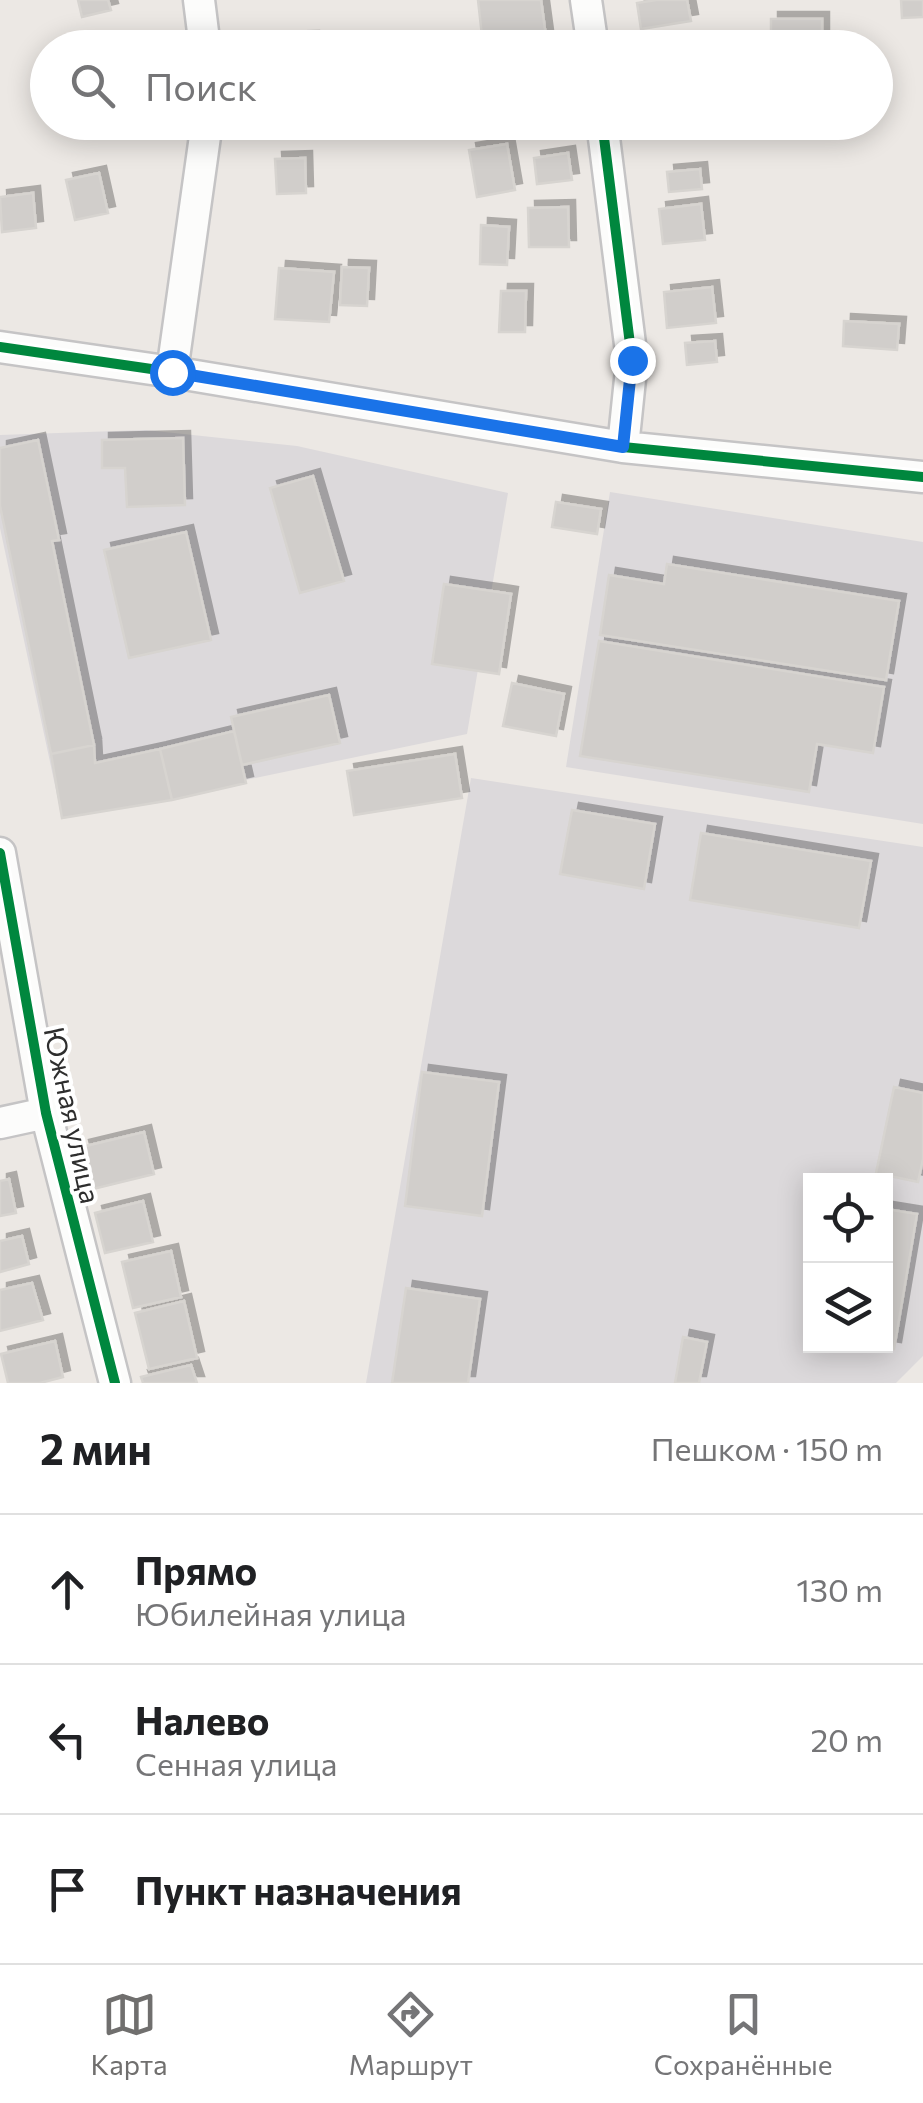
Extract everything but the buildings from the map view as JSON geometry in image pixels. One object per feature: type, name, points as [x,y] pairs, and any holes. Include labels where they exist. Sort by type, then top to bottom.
[{"type":"street","points":[[200,0],[203,30]]},
{"type":"street","points":[[586,0],[590,30]]},
{"type":"street","points":[[172,372],[204,140]]},
{"type":"street","points":[[604,140],[632,360],[623,447]]},
{"type":"street","points":[[0,347],[623,447],[923,478]]},
{"type":"street","name":"Южная улица","points":[[0,853],[46,1113],[115,1383]]},
{"type":"street","points":[[0,1123],[46,1113]]},
{"type":"shaded area","points":[[146,430],[297,446],[508,493],[467,734],[62,818],[0,528],[0,435]]},
{"type":"shaded area","points":[[610,492],[923,542],[923,824],[566,767]]},
{"type":"shaded area","points":[[471,778],[923,847],[923,1356],[896,1383],[366,1383]]},
{"type":"cycle path","points":[[604,140],[632,360],[623,447]]},
{"type":"cycle path","points":[[0,347],[623,447],[923,477]]},
{"type":"cycle path","points":[[0,853],[46,1113],[115,1383]]},
{"type":"route","points":[[172,372],[623,447],[632,360]]}]
